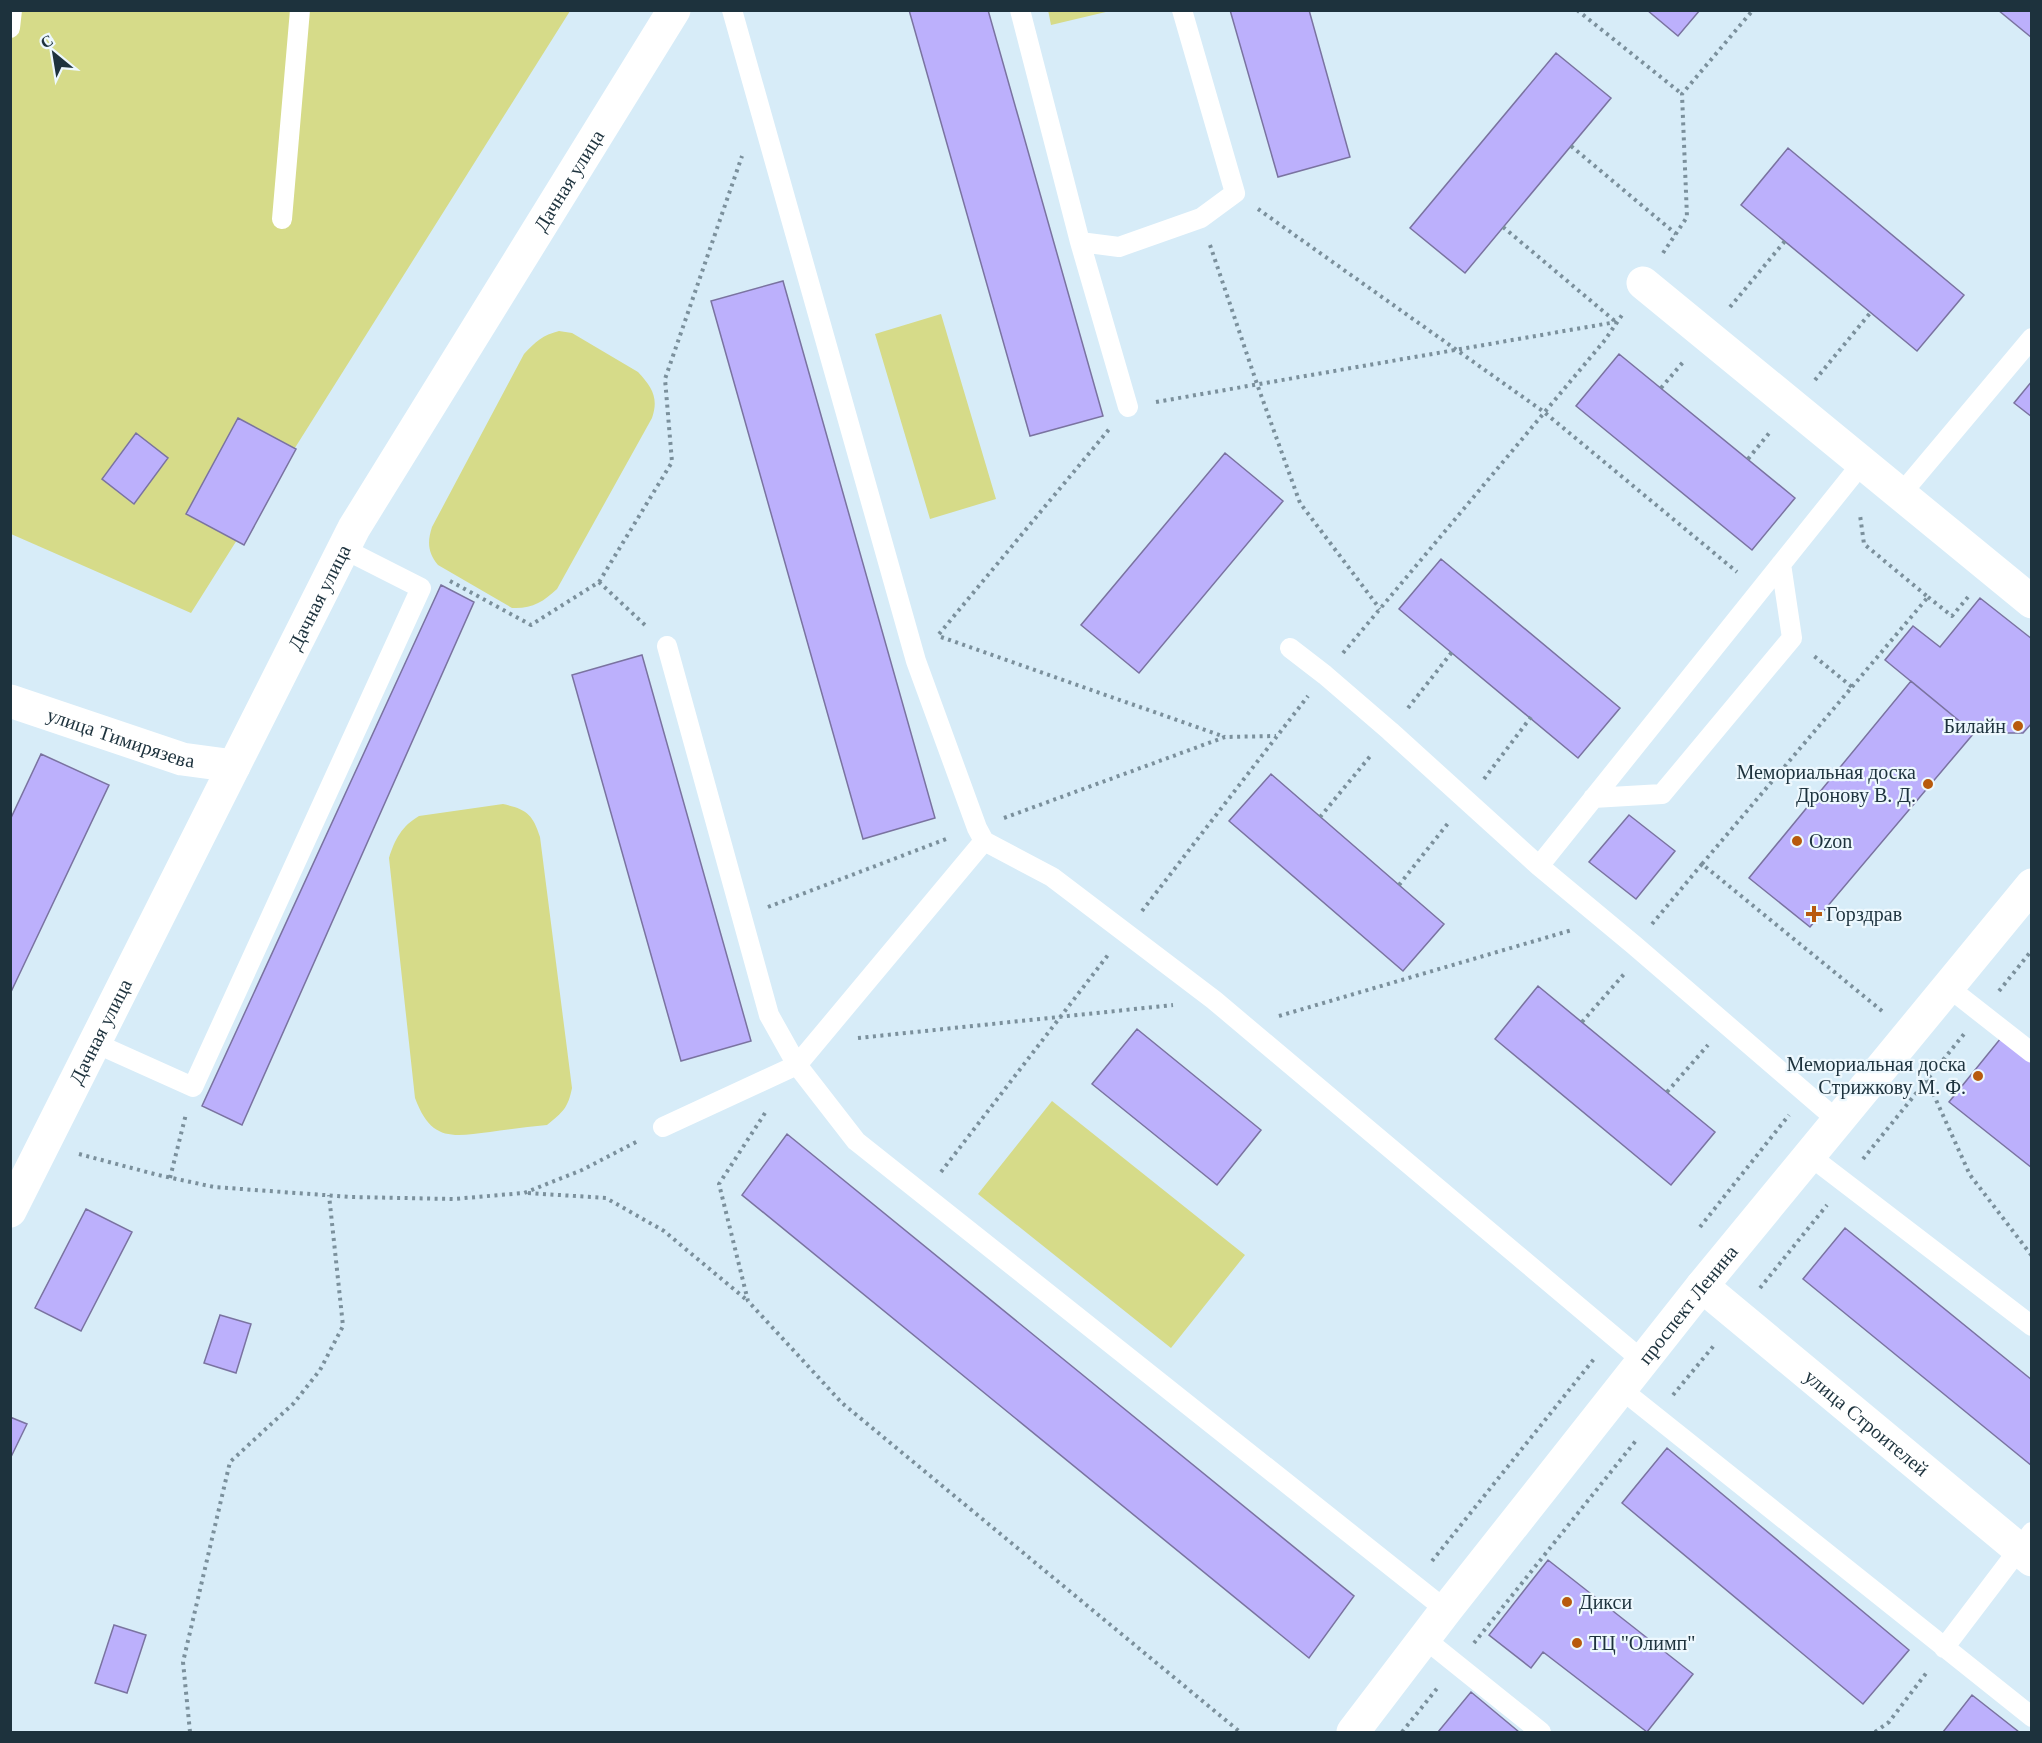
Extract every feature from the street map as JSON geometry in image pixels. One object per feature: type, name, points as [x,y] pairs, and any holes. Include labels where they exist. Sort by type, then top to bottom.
[{"type":"street","name":"Дачная улица","points":[[10,1211],[354,528],[674,10]]},
{"type":"street","points":[[1643,283],[1859,466],[1902,494],[2031,602]]},
{"type":"street","name":"улица Тимирязева","points":[[10,701],[182,759],[234,766]]},
{"type":"street","name":"проспект Ленина","points":[[1353,1732],[1446,1610],[1702,1286],[2031,885]]},
{"type":"street","name":"улица Строителей","points":[[1702,1286],[2027,1547]]},
{"type":"lane","points":[[10,28],[12,10]]},
{"type":"lane","points":[[282,219],[300,10]]},
{"type":"lane","points":[[732,10],[916,661],[977,828],[984,841],[1052,877],[1214,1000],[1643,1361]]},
{"type":"lane","points":[[1020,10],[1080,242],[1128,407]]},
{"type":"lane","points":[[1080,242],[1119,247],[1201,218],[1235,193],[1182,10]]},
{"type":"lane","points":[[1902,494],[2031,338]]},
{"type":"lane","points":[[1539,866],[1859,466]]},
{"type":"lane","points":[[95,1043],[193,1088],[421,588],[344,549]]},
{"type":"lane","points":[[1593,798],[1662,794],[1792,638],[1781,564]]},
{"type":"lane","points":[[668,646],[769,1015],[797,1065],[856,1141],[1446,1610]]},
{"type":"lane","points":[[1290,648],[1390,731],[1539,866],[1837,1120]]},
{"type":"lane","points":[[663,1127],[797,1065],[984,841]]},
{"type":"lane","points":[[1948,987],[2031,1053]]},
{"type":"lane","points":[[1810,1156],[2031,1326]]},
{"type":"lane","points":[[1621,1389],[2031,1717]]},
{"type":"lane","points":[[1944,1648],[2027,1547]]},
{"type":"lane","points":[[1425,1639],[1541,1732]]},
{"type":"path","points":[[1577,10],[1682,94]]},
{"type":"path","points":[[924,1194],[1325,675],[1605,340],[1688,217],[1682,94],[1753,10]]},
{"type":"path","points":[[448,580],[531,626],[599,582],[672,462],[665,379],[759,107]]},
{"type":"path","points":[[1571,146],[1676,234]]},
{"type":"path","points":[[1235,193],[1544,412],[1759,590]]},
{"type":"path","points":[[1201,218],[1300,503],[1380,610]]},
{"type":"path","points":[[1503,227],[1617,322]]},
{"type":"path","points":[[1725,312],[1785,241]]},
{"type":"path","points":[[1813,383],[1871,312]]},
{"type":"path","points":[[1225,737],[937,636],[1128,407],[1617,322]]},
{"type":"path","points":[[1582,1022],[1702,864],[1928,597],[1864,544],[1859,466]]},
{"type":"path","points":[[599,582],[668,646]]},
{"type":"path","points":[[1792,638],[1852,687]]},
{"type":"path","points":[[1702,864],[1910,1033]]},
{"type":"path","points":[[1244,1026],[1605,921]]},
{"type":"path","points":[[815,1043],[1214,1000]]},
{"type":"path","points":[[1667,1092],[1725,1024]]},
{"type":"path","points":[[748,1301],[719,1184],[797,1065]]},
{"type":"path","points":[[1927,1080],[1970,1175],[2031,1256]]},
{"type":"path","points":[[170,1178],[193,1088]]},
{"type":"path","points":[[525,1193],[582,1170],[663,1127]]},
{"type":"path","points":[[44,1145],[170,1178],[214,1186],[329,1195],[453,1199],[525,1193],[606,1198],[664,1231],[748,1301],[842,1403],[1240,1732]]},
{"type":"path","points":[[190,1732],[183,1662],[230,1462],[294,1403],[320,1370],[343,1326],[329,1195]]},
{"type":"path","points":[[1875,1732],[1889,1722],[1944,1648]]},
{"type":"green space","points":[[1048,10],[1110,10],[1110,11],[1051,25]]},
{"type":"green space","points":[[11,11],[570,11],[191,613],[11,534]]},
{"type":"green space","points":[[941,314],[996,499],[930,519],[875,334]]},
{"type":"green space","points":[[559,331],[572,333],[638,372],[653,393],[654,411],[557,589],[537,604],[512,608],[438,565],[430,552],[429,538],[432,527],[524,354],[540,340]]},
{"type":"green space","points":[[503,804],[518,808],[528,814],[540,837],[572,1088],[564,1109],[547,1125],[453,1135],[435,1129],[421,1112],[415,1098],[389,858],[400,834],[419,816]]},
{"type":"green space","points":[[1052,1101],[1245,1255],[1171,1348],[978,1194]]},
{"type":"building","points":[[909,10],[988,10],[1103,416],[1030,436]]},
{"type":"building","points":[[1230,10],[1309,10],[1350,157],[1278,177]]},
{"type":"building","points":[[1647,10],[1700,10],[1678,36]]},
{"type":"building","points":[[1998,10],[2032,10],[2032,38]]},
{"type":"building","points":[[1556,53],[1611,98],[1465,273],[1410,228]]},
{"type":"building","points":[[1788,148],[1964,295],[1917,351],[1741,205]]},
{"type":"building","points":[[783,281],[935,818],[863,839],[711,301]]},
{"type":"building","points":[[1619,354],[1795,498],[1752,550],[1576,406]]},
{"type":"building","points":[[2032,381],[2032,417],[2014,403]]},
{"type":"building","points":[[238,418],[296,449],[244,545],[186,514]]},
{"type":"building","points":[[136,433],[168,458],[134,504],[102,479]]},
{"type":"building","points":[[1225,453],[1283,501],[1139,673],[1081,625]]},
{"type":"building","points":[[1441,559],[1620,708],[1578,758],[1399,609]]},
{"type":"building","points":[[441,585],[474,602],[242,1125],[202,1106]]},
{"type":"building","points":[[1980,598],[2032,639],[2032,723],[2023,733],[1974,733],[1885,660],[1913,626],[1940,647]]},
{"type":"building","points":[[642,655],[751,1041],[681,1061],[572,675]]},
{"type":"building","points":[[1911,681],[1974,733],[1810,927],[1749,878]]},
{"type":"building","points":[[41,754],[109,785],[10,994],[10,820]]},
{"type":"building","points":[[1271,774],[1444,924],[1403,971],[1229,821]]},
{"type":"building","points":[[1629,815],[1675,851],[1636,899],[1589,862]]},
{"type":"building","points":[[1538,986],[1715,1132],[1671,1185],[1495,1039]]},
{"type":"building","points":[[1137,1029],[1261,1130],[1217,1185],[1092,1084]]},
{"type":"building","points":[[2005,1033],[2032,1055],[2032,1168],[1949,1102]]},
{"type":"building","points":[[787,1134],[1354,1596],[1309,1658],[742,1195]]},
{"type":"building","points":[[86,1209],[132,1232],[81,1331],[35,1308]]},
{"type":"building","points":[[1845,1228],[2032,1380],[2032,1466],[1803,1279]]},
{"type":"building","points":[[220,1315],[251,1324],[236,1373],[204,1363]]},
{"type":"building","points":[[10,1417],[27,1424],[10,1459]]},
{"type":"building","points":[[1667,1448],[1909,1650],[1863,1704],[1622,1503]]},
{"type":"building","name":"ТЦ \"Олимп\"","points":[[1548,1560],[1693,1674],[1647,1732],[1543,1652],[1531,1668],[1489,1635]]},
{"type":"building","points":[[114,1625],[146,1635],[127,1693],[95,1683]]},
{"type":"building","points":[[1471,1692],[1519,1732],[1438,1732]]},
{"type":"building","points":[[1972,1695],[2019,1732],[1943,1732]]},
{"type":"place","name":"Билайн","points":[[2018,726]]},
{"type":"place","name":"Мемориальная доска Дронову В. Д.","points":[[1928,784]]},
{"type":"place","name":"Ozon","points":[[1797,841]]},
{"type":"place","name":"Горздрав","points":[[1814,914]]},
{"type":"place","name":"Мемориальная доска Стрижкову М. Ф.","points":[[1978,1076]]},
{"type":"place","name":"Дикси","points":[[1567,1602]]},
{"type":"place","name":"ТЦ \"Олимп\"","points":[[1577,1643]]}]
